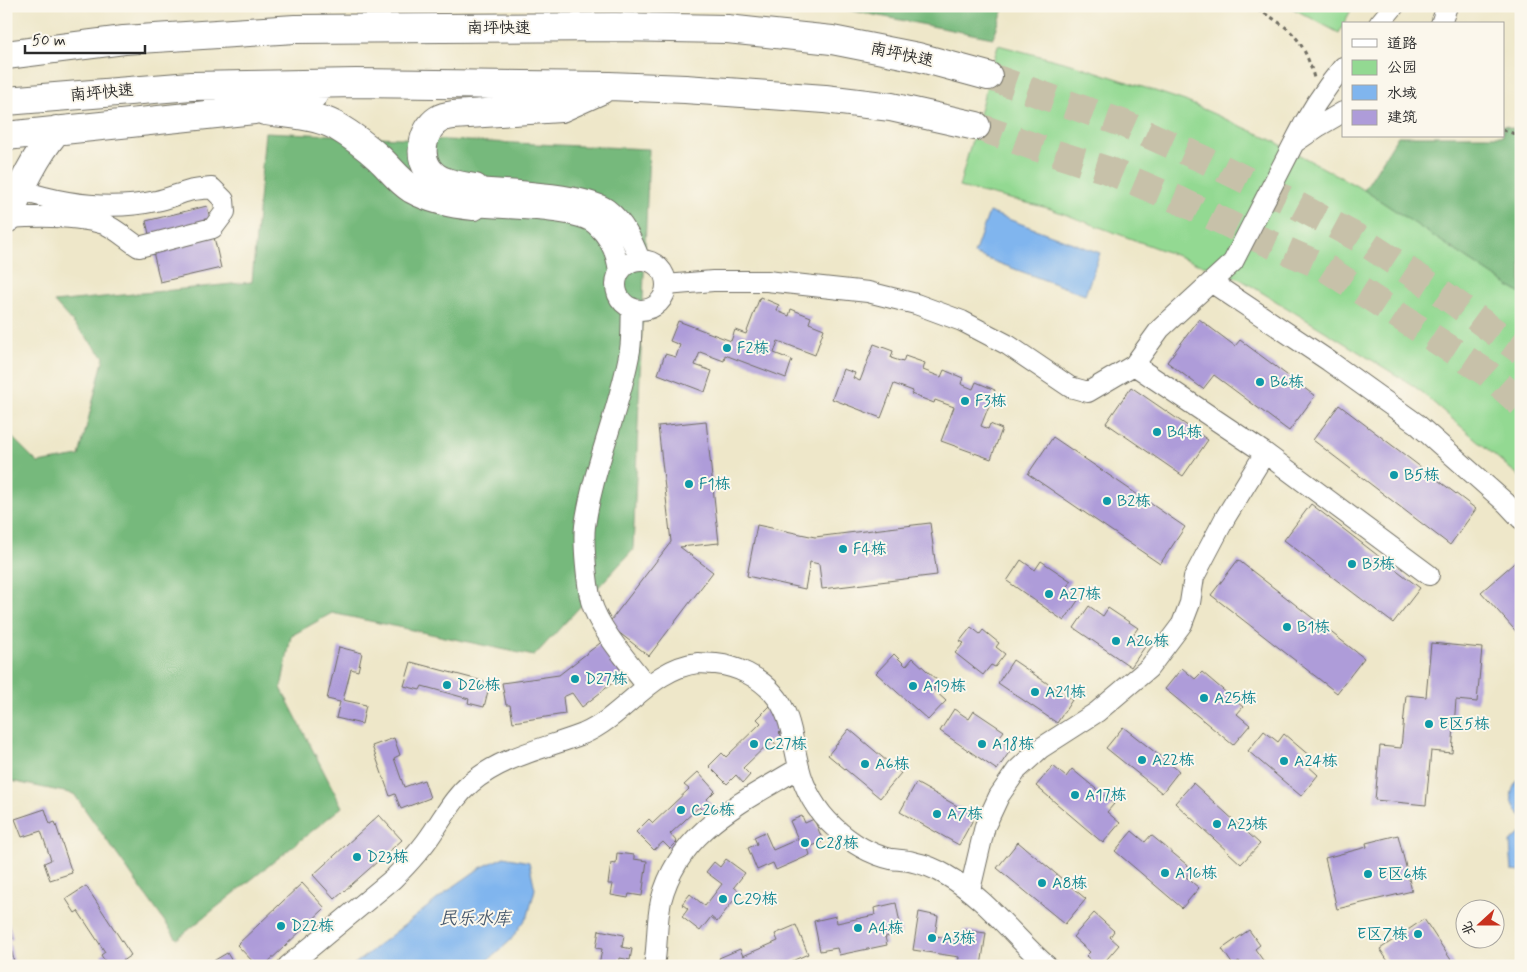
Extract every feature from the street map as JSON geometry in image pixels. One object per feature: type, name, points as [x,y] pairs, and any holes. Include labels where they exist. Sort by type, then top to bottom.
[{"type":"highway","name":"南坪快速","points":[[6,55],[124,40],[295,28],[615,27],[727,29],[832,40],[918,57],[988,76]]},
{"type":"highway","name":"南坪快速","points":[[6,101],[191,86],[356,83],[609,86],[685,89],[825,99],[891,107],[976,126]]},
{"type":"highway","points":[[6,136],[254,110],[356,83]]},
{"type":"highway","points":[[474,197],[442,181],[428,170],[423,155],[423,141],[430,126],[441,118],[453,115],[562,108],[609,86]]},
{"type":"highway","points":[[254,110],[301,116],[334,125],[356,139],[411,188],[442,202],[474,197]]},
{"type":"highway","points":[[7,218],[43,147],[57,130]]},
{"type":"street","points":[[1381,22],[1394,6]]},
{"type":"street","points":[[1442,22],[1447,6]]},
{"type":"street","points":[[666,285],[713,281],[767,280],[868,292],[906,302],[962,321],[1008,345],[1070,387],[1088,392],[1134,366],[1160,329],[1233,262],[1307,116],[1342,68]]},
{"type":"street","points":[[1294,143],[1342,113]]},
{"type":"street","points":[[7,218],[34,216],[76,219],[105,224],[139,247],[213,228],[225,212],[224,200],[212,188],[190,191],[155,201],[113,206],[76,204],[43,198],[20,190]]},
{"type":"street","points":[[474,197],[572,198],[589,202],[606,209],[620,222],[633,241],[640,260]]},
{"type":"street","points":[[474,197],[577,216],[595,224],[608,238],[617,255],[619,272]]},
{"type":"street","points":[[648,261],[661,270],[665,277],[666,285],[661,300],[648,309],[640,310],[624,304],[616,289],[616,280],[619,272],[632,262],[648,261]]},
{"type":"street","points":[[1211,282],[1329,361],[1417,424],[1506,503],[1521,519]]},
{"type":"street","points":[[632,308],[630,349],[609,435],[595,481],[585,527],[587,568],[592,602],[606,632],[647,686]]},
{"type":"street","points":[[1134,366],[1265,453],[1429,575]]},
{"type":"street","points":[[970,890],[985,826],[999,796],[1018,770],[1041,748],[1097,712],[1149,668],[1182,624],[1190,602],[1194,577],[1208,548],[1224,518],[1265,453]]},
{"type":"street","points":[[288,966],[394,879],[409,864],[426,842],[449,806],[470,784],[493,767],[585,733],[618,712],[647,686],[671,670],[698,663],[726,665],[752,675],[774,694],[789,718],[799,768],[806,789],[817,809],[832,826],[850,841],[869,852],[891,859],[913,862],[943,873],[970,890],[1047,966]]},
{"type":"street","points":[[654,966],[656,932],[661,901],[672,872],[689,845],[699,833],[724,813],[799,768]]},
{"type":"path","points":[[1250,6],[1278,20],[1297,37],[1309,58],[1314,80]]},
{"type":"path","points":[[1504,130],[1521,136]]},
{"type":"green space","points":[[828,6],[1005,6],[993,38]]},
{"type":"green space","points":[[1292,6],[1343,6],[1351,10],[1345,22],[1342,22],[1339,33],[1292,8]]},
{"type":"green space","points":[[998,45],[1082,67],[1185,101],[1270,139],[1364,190],[1521,294],[1521,478],[1414,386],[1240,279],[1048,208],[959,187]]},
{"type":"green space","points":[[1504,125],[1521,131],[1521,294],[1364,190],[1397,138],[1504,138]]},
{"type":"green space","points":[[265,132],[649,149],[633,550],[534,656],[332,613],[291,636],[281,688],[342,807],[177,939],[74,794],[6,780],[6,431],[38,463],[79,456],[104,357],[54,302],[252,282]]},
{"type":"water","points":[[989,212],[1100,253],[1085,295],[974,254]]},
{"type":"water","points":[[1521,777],[1521,817],[1512,801],[1512,792]]},
{"type":"water","points":[[1521,833],[1521,872],[1512,871],[1510,842]]},
{"type":"water","name":"民乐水库","points":[[504,857],[529,862],[535,889],[528,916],[510,941],[482,966],[352,966],[453,887],[480,868]]},
{"type":"building","points":[[207,206],[221,268],[160,282],[146,221]]},
{"type":"building","name":"F2栋","points":[[760,297],[779,305],[777,311],[789,316],[791,309],[811,317],[809,323],[824,329],[815,355],[778,341],[774,353],[792,360],[786,378],[725,355],[724,361],[700,352],[695,365],[712,371],[705,392],[658,374],[665,354],[676,357],[680,345],[670,341],[678,321],[731,341],[735,330],[746,334]]},
{"type":"building","name":"B6栋","points":[[1199,319],[1235,346],[1240,340],[1315,396],[1289,431],[1214,375],[1203,389],[1167,362]]},
{"type":"building","name":"F3栋","points":[[874,344],[893,351],[891,358],[903,362],[905,356],[925,363],[923,370],[941,377],[944,370],[963,378],[961,384],[973,389],[976,382],[995,390],[981,426],[988,429],[990,424],[1002,429],[991,459],[941,441],[954,407],[935,400],[934,403],[911,394],[913,391],[894,384],[881,418],[832,399],[843,369],[855,373],[853,378],[860,381]]},
{"type":"building","name":"B4栋","points":[[1131,387],[1208,440],[1183,476],[1106,423]]},
{"type":"building","name":"B5栋","points":[[1339,405],[1476,509],[1450,545],[1313,440]]},
{"type":"building","name":"F1栋","points":[[706,421],[719,543],[680,547],[713,572],[649,656],[608,624],[671,542],[658,426]]},
{"type":"building","name":"B2栋","points":[[1053,437],[1185,527],[1160,564],[1028,474]]},
{"type":"building","name":"B3栋","points":[[1311,504],[1420,588],[1393,623],[1284,540]]},
{"type":"building","name":"F4栋","points":[[930,523],[937,575],[822,589],[819,564],[810,562],[805,589],[747,576],[757,525],[815,537]]},
{"type":"building","points":[[1521,557],[1521,637],[1481,592]]},
{"type":"building","name":"A27栋","points":[[1021,560],[1035,570],[1041,561],[1071,581],[1065,589],[1079,599],[1064,621],[1007,581]]},
{"type":"building","name":"B1栋","points":[[1238,560],[1364,658],[1337,693],[1211,595]]},
{"type":"building","name":"A26栋","points":[[1089,606],[1103,616],[1108,608],[1138,628],[1132,636],[1146,645],[1131,667],[1074,628]]},
{"type":"building","points":[[971,627],[980,634],[983,630],[999,643],[996,647],[1005,654],[995,667],[991,665],[983,675],[955,653],[964,643],[960,641]]},
{"type":"building","name":"D27栋","points":[[604,640],[618,658],[614,661],[624,674],[582,707],[572,693],[563,697],[565,714],[513,722],[510,705],[506,705],[502,683],[559,675]]},
{"type":"building","name":"E区5栋","points":[[1431,643],[1482,648],[1477,702],[1456,700],[1452,753],[1431,751],[1426,805],[1375,800],[1380,746],[1401,748],[1406,695],[1426,697]]},
{"type":"building","points":[[339,647],[362,653],[358,671],[351,669],[343,700],[366,705],[362,724],[336,718],[340,702],[327,699]]},
{"type":"building","name":"A19栋","points":[[894,654],[906,666],[913,658],[939,682],[933,689],[946,701],[928,720],[876,673]]},
{"type":"building","name":"A21栋","points":[[1013,660],[1072,700],[1057,723],[998,683]]},
{"type":"building","name":"D26栋","points":[[411,662],[490,683],[484,707],[468,703],[469,699],[422,686],[420,690],[404,686]]},
{"type":"building","name":"A25栋","points":[[1182,668],[1195,679],[1202,672],[1243,707],[1237,714],[1250,725],[1233,745],[1165,689]]},
{"type":"building","name":"C27栋","points":[[770,706],[788,724],[779,733],[786,740],[779,748],[772,740],[743,768],[750,775],[743,783],[736,775],[727,784],[709,766],[722,753],[726,757],[761,723],[757,719]]},
{"type":"building","name":"A18栋","points":[[954,709],[969,719],[974,711],[1004,731],[998,739],[1012,748],[997,770],[940,731]]},
{"type":"building","name":"A22栋","points":[[1123,727],[1179,771],[1162,793],[1106,748]]},
{"type":"building","name":"A6栋","points":[[849,729],[901,773],[880,798],[828,755]]},
{"type":"building","name":"A24栋","points":[[1264,731],[1278,742],[1284,734],[1311,757],[1306,764],[1318,775],[1301,796],[1248,751]]},
{"type":"building","points":[[394,738],[400,755],[394,758],[404,787],[424,780],[430,798],[401,809],[395,794],[390,796],[372,746]]},
{"type":"building","name":"A17栋","points":[[1053,766],[1066,777],[1072,769],[1114,804],[1107,812],[1120,823],[1103,843],[1036,786]]},
{"type":"building","name":"C26栋","points":[[698,772],[715,791],[707,799],[714,807],[706,814],[699,807],[670,834],[677,842],[670,849],[663,842],[654,850],[636,832],[649,819],[653,823],[689,789],[684,785]]},
{"type":"building","name":"A7栋","points":[[916,783],[975,816],[959,845],[900,812]]},
{"type":"building","name":"A23栋","points":[[1193,783],[1260,844],[1241,864],[1175,803]]},
{"type":"building","points":[[45,809],[50,824],[55,822],[72,873],[50,880],[44,863],[51,860],[41,831],[22,837],[15,819]]},
{"type":"building","name":"D23栋","points":[[379,815],[402,840],[335,899],[313,875]]},
{"type":"building","name":"C28栋","points":[[802,816],[805,823],[814,819],[823,841],[808,848],[810,855],[776,870],[773,863],[757,870],[748,848],[757,844],[754,837],[765,832],[773,850],[798,839],[790,821]]},
{"type":"building","name":"A16栋","points":[[1132,831],[1145,842],[1151,835],[1192,869],[1186,877],[1199,888],[1182,908],[1115,851]]},
{"type":"building","name":"E区6栋","points":[[1398,835],[1412,891],[1337,909],[1325,858],[1367,847],[1366,843]]},
{"type":"building","name":"A8栋","points":[[1018,842],[1086,899],[1065,924],[997,868]]},
{"type":"building","points":[[617,853],[634,855],[634,859],[647,861],[642,896],[629,894],[628,898],[611,895],[613,884],[608,884],[611,863],[616,864]]},
{"type":"building","name":"C29栋","points":[[726,859],[745,873],[734,887],[740,892],[717,922],[711,917],[700,931],[682,917],[688,909],[682,904],[690,894],[705,906],[722,884],[706,872],[714,862],[720,867]]},
{"type":"building","name":"D22栋","points":[[302,883],[325,908],[264,966],[257,966],[237,945]]},
{"type":"building","points":[[86,886],[131,955],[115,966],[108,966],[101,955],[105,952],[78,911],[75,913],[66,899]]},
{"type":"building","name":"A4栋","points":[[896,903],[902,934],[885,937],[887,945],[839,955],[837,948],[820,951],[814,921],[836,916],[837,923],[875,915],[874,908]]},
{"type":"building","name":"A3栋","points":[[919,912],[938,916],[935,936],[962,940],[963,930],[986,933],[981,966],[958,966],[959,957],[913,950]]},
{"type":"building","points":[[1094,913],[1114,931],[1110,937],[1119,945],[1101,966],[1098,966],[1086,956],[1090,952],[1073,937]]},
{"type":"building","name":"E区7栋","points":[[1424,919],[1455,966],[1391,966],[1380,949]]},
{"type":"building","points":[[6,923],[9,923],[13,939],[9,940],[15,966],[6,966]]},
{"type":"building","points":[[796,925],[808,954],[792,961],[794,966],[722,966],[719,958],[740,949],[743,956],[778,941],[775,934]]},
{"type":"building","points":[[599,930],[624,935],[622,947],[632,949],[630,960],[620,958],[619,966],[599,966],[602,949],[596,948]]},
{"type":"building","points":[[1249,930],[1260,945],[1255,949],[1267,966],[1243,966],[1239,961],[1233,965],[1222,949]]},
{"type":"building","points":[[227,953],[235,966],[205,966]]},
{"type":"tunnel","points":[[988,76],[1122,123],[1203,159],[1285,199],[1358,238],[1439,291],[1521,351]]},
{"type":"tunnel","points":[[976,126],[1107,170],[1181,201],[1259,239],[1324,267],[1487,373],[1521,404]]},
{"type":"place","name":"F2栋","points":[[727,348]]},
{"type":"place","name":"B6栋","points":[[1260,382]]},
{"type":"place","name":"F3栋","points":[[965,401]]},
{"type":"place","name":"B4栋","points":[[1157,432]]},
{"type":"place","name":"B5栋","points":[[1394,475]]},
{"type":"place","name":"F1栋","points":[[689,484]]},
{"type":"place","name":"B2栋","points":[[1107,501]]},
{"type":"place","name":"F4栋","points":[[843,549]]},
{"type":"place","name":"B3栋","points":[[1352,564]]},
{"type":"place","name":"A27栋","points":[[1049,594]]},
{"type":"place","name":"B1栋","points":[[1287,627]]},
{"type":"place","name":"A26栋","points":[[1116,641]]},
{"type":"place","name":"D27栋","points":[[575,679]]},
{"type":"place","name":"D26栋","points":[[447,685]]},
{"type":"place","name":"A19栋","points":[[913,686]]},
{"type":"place","name":"A21栋","points":[[1035,692]]},
{"type":"place","name":"A25栋","points":[[1204,698]]},
{"type":"place","name":"E区5栋","points":[[1429,724]]},
{"type":"place","name":"C27栋","points":[[754,744]]},
{"type":"place","name":"A18栋","points":[[982,744]]},
{"type":"place","name":"A22栋","points":[[1142,760]]},
{"type":"place","name":"A24栋","points":[[1284,761]]},
{"type":"place","name":"A6栋","points":[[865,764]]},
{"type":"place","name":"A17栋","points":[[1075,795]]},
{"type":"place","name":"C26栋","points":[[681,810]]},
{"type":"place","name":"A7栋","points":[[937,814]]},
{"type":"place","name":"A23栋","points":[[1217,824]]},
{"type":"place","name":"C28栋","points":[[805,843]]},
{"type":"place","name":"D23栋","points":[[357,857]]},
{"type":"place","name":"A16栋","points":[[1165,873]]},
{"type":"place","name":"E区6栋","points":[[1368,874]]},
{"type":"place","name":"A8栋","points":[[1042,883]]},
{"type":"place","name":"C29栋","points":[[723,899]]},
{"type":"place","name":"D22栋","points":[[281,926]]},
{"type":"place","name":"A4栋","points":[[858,928]]},
{"type":"place","name":"E区7栋","points":[[1418,934]]},
{"type":"place","name":"A3栋","points":[[932,938]]}]
